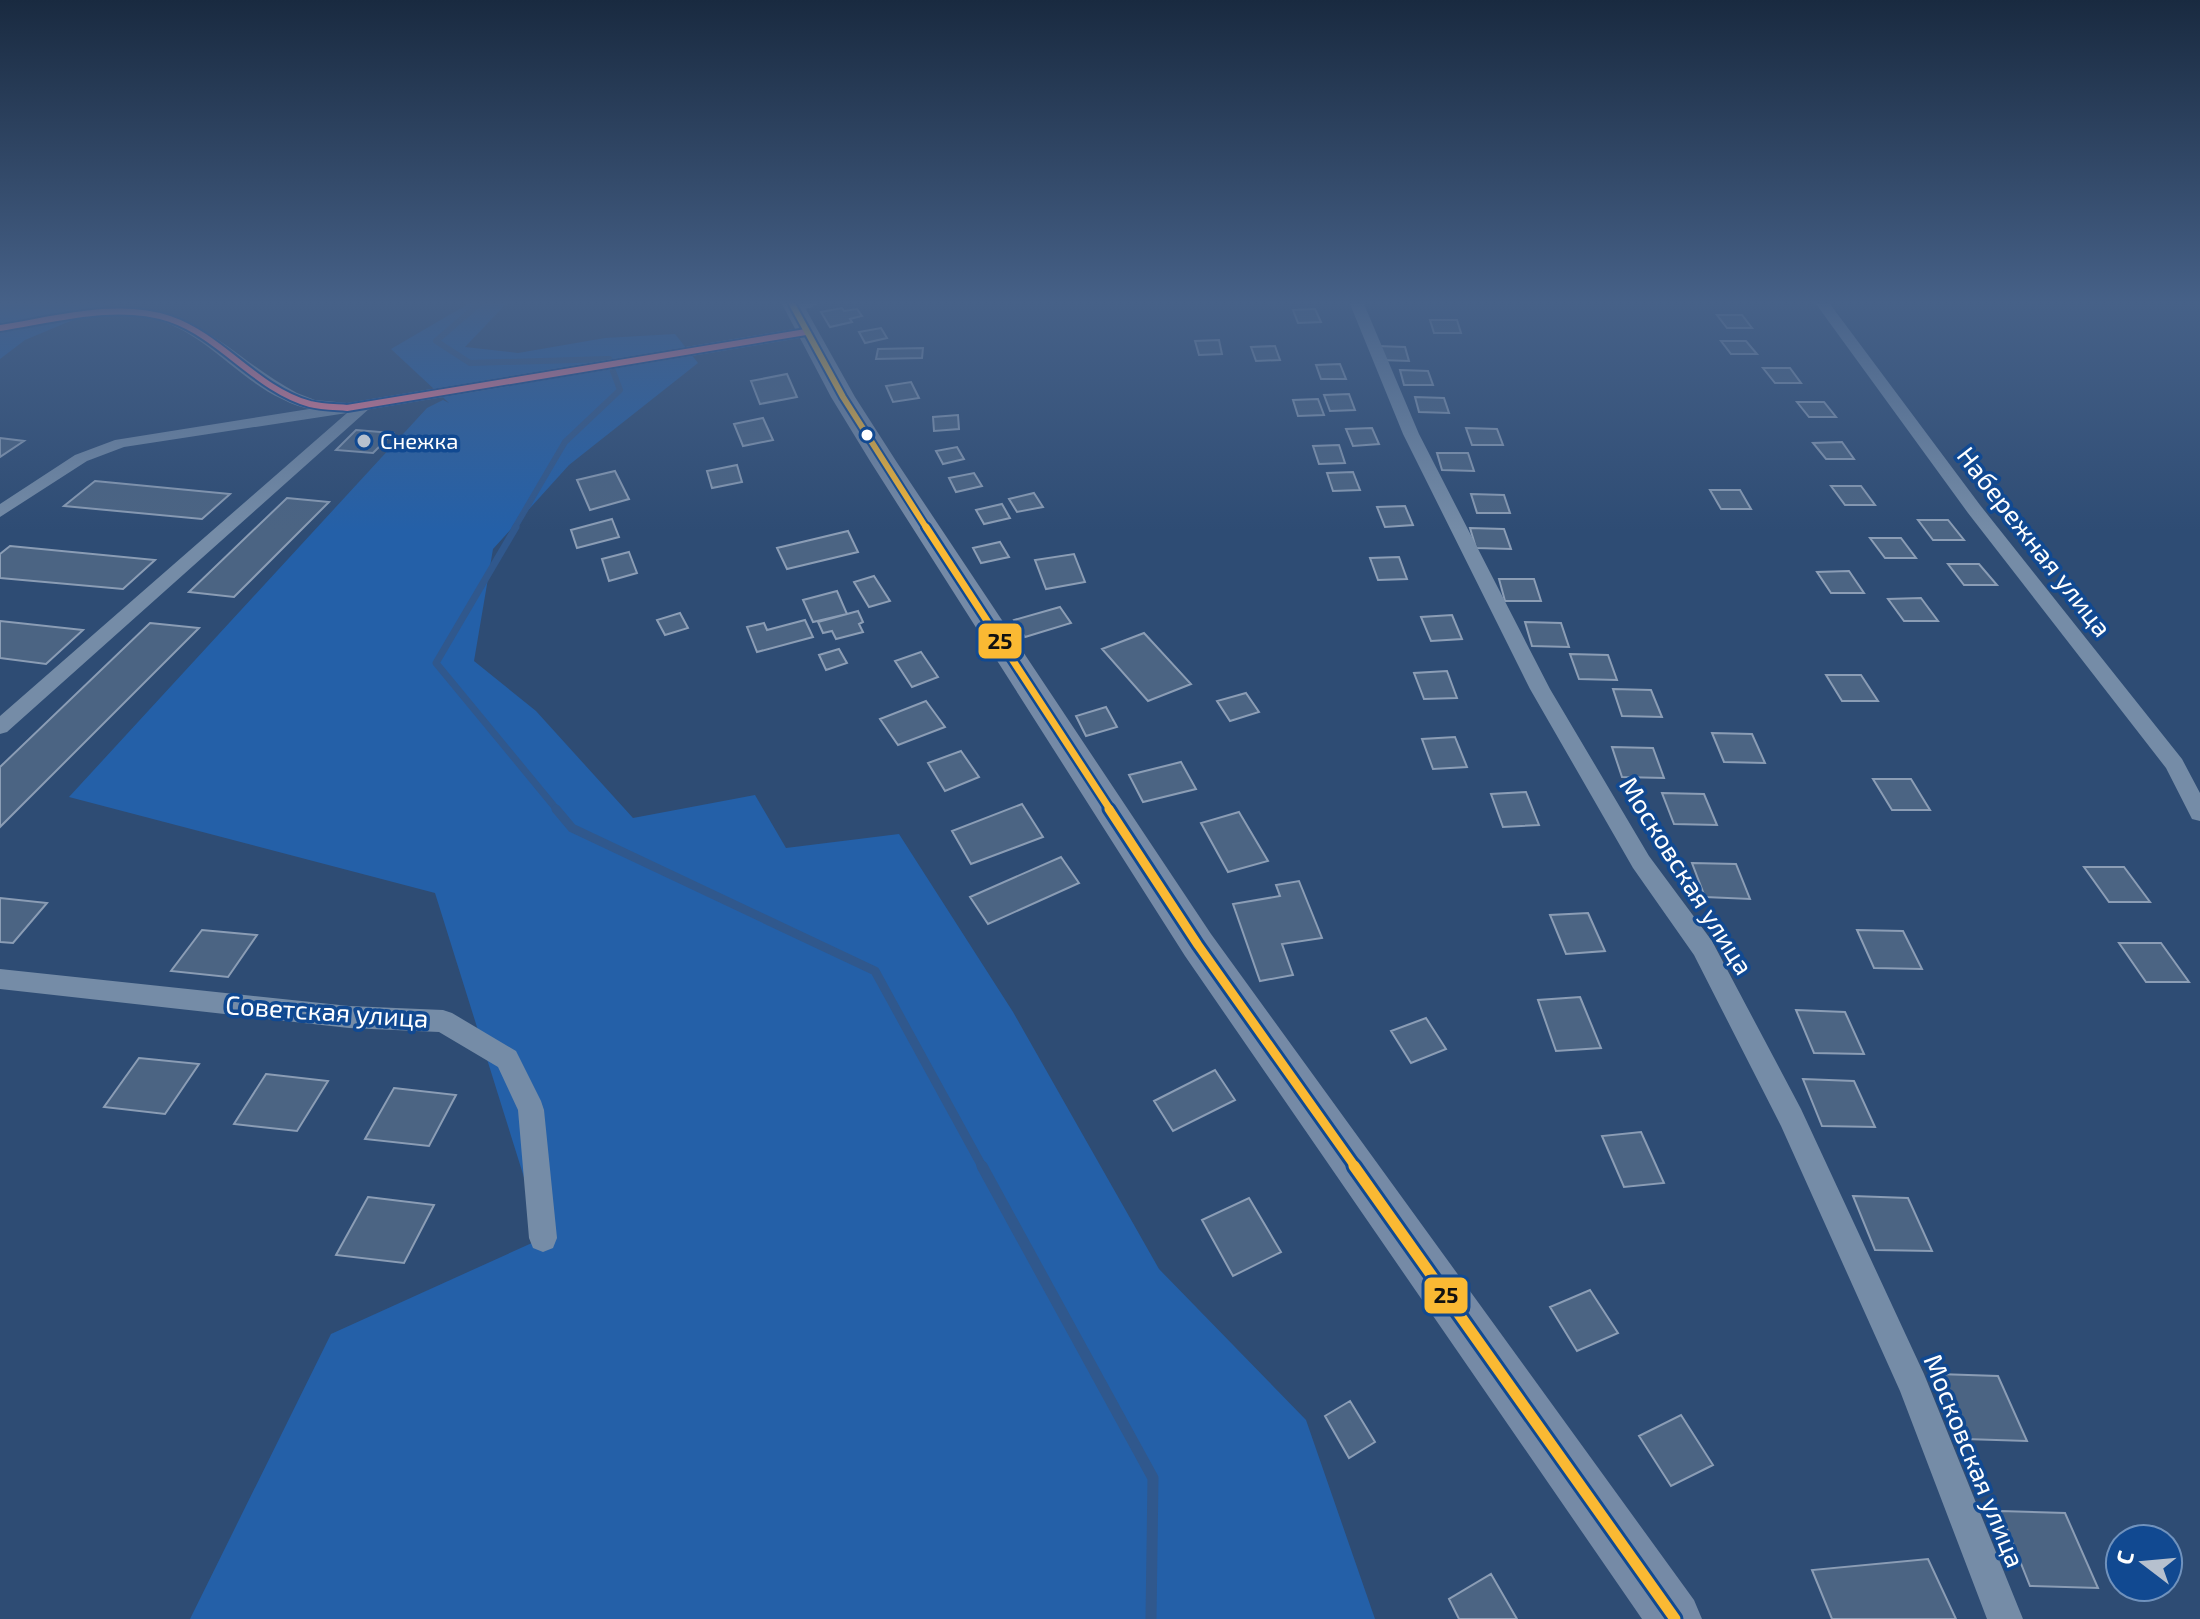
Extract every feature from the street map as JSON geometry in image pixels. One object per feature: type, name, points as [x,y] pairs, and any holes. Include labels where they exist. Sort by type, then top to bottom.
[{"type":"main road","points":[[840,380],[962,586],[1198,945],[1675,1619]]},
{"type":"street","points":[[261,380],[293,398],[311,404],[356,407]]},
{"type":"street","points":[[0,512],[28,490],[81,458],[121,443],[356,407],[484,380]]},
{"type":"street","name":"Московская улица","points":[[1388,380],[1411,434],[1540,689],[1641,862],[1703,948],[1791,1118],[1913,1385],[2005,1619]]},
{"type":"street","name":"Набережная улица","points":[[1879,380],[1974,509],[2174,764],[2200,813]]},
{"type":"street","points":[[0,727],[356,407]]},
{"type":"street","name":"Советская улица","points":[[0,979],[349,1017],[443,1021],[507,1059],[531,1110],[543,1238]]},
{"type":"shaded area","points":[[424,380],[677,380],[569,465],[493,549],[474,661],[536,711],[633,818],[755,795],[786,848],[899,834],[1013,1012],[1159,1269],[1306,1420],[1375,1619],[190,1619],[331,1334],[543,1238],[435,893],[69,797],[427,408],[443,400],[449,403]]},
{"type":"building","points":[[789,380],[797,397],[760,404],[751,381]]},
{"type":"building","points":[[1403,380],[1431,380],[1433,385],[1404,385]]},
{"type":"building","points":[[1772,380],[1798,380],[1801,383],[1775,383]]},
{"type":"building","points":[[911,382],[919,398],[893,402],[886,386]]},
{"type":"building","points":[[1349,394],[1355,410],[1330,411],[1324,395]]},
{"type":"building","points":[[1415,397],[1444,398],[1449,413],[1419,412]]},
{"type":"building","points":[[1318,399],[1324,415],[1298,416],[1293,400]]},
{"type":"building","points":[[1797,402],[1824,402],[1836,417],[1809,417]]},
{"type":"building","points":[[958,415],[959,429],[934,431],[933,417]]},
{"type":"building","points":[[763,418],[773,440],[743,446],[734,424]]},
{"type":"building","points":[[1372,428],[1379,444],[1353,446],[1346,429]]},
{"type":"building","points":[[1466,428],[1497,429],[1503,445],[1472,445]]},
{"type":"building","name":"Снежка","points":[[356,430],[393,433],[373,453],[336,450]]},
{"type":"building","points":[[0,438],[24,441],[0,457]]},
{"type":"building","points":[[1842,442],[1854,459],[1826,459],[1813,443]]},
{"type":"building","points":[[1339,445],[1345,463],[1319,464],[1313,446]]},
{"type":"building","points":[[957,447],[964,459],[943,464],[936,451]]},
{"type":"building","points":[[1437,453],[1468,453],[1474,471],[1442,470]]},
{"type":"building","points":[[737,465],[742,482],[712,488],[707,471]]},
{"type":"building","points":[[615,471],[629,499],[590,510],[577,480]]},
{"type":"building","points":[[1353,472],[1360,490],[1333,491],[1327,473]]},
{"type":"building","points":[[974,473],[982,486],[956,492],[949,478]]},
{"type":"building","points":[[95,481],[230,494],[202,519],[64,506]]},
{"type":"building","points":[[1831,486],[1861,486],[1875,505],[1845,505]]},
{"type":"building","points":[[1710,490],[1740,490],[1751,509],[1721,509]]},
{"type":"building","points":[[1034,493],[1043,507],[1017,512],[1009,499]]},
{"type":"building","points":[[1471,494],[1504,495],[1510,513],[1477,513]]},
{"type":"building","points":[[287,498],[329,502],[234,597],[189,592]]},
{"type":"building","points":[[1002,504],[1010,518],[984,524],[976,510]]},
{"type":"building","points":[[1405,506],[1413,525],[1385,527],[1377,507]]},
{"type":"building","points":[[612,519],[619,537],[577,548],[571,530]]},
{"type":"building","points":[[1918,520],[1948,520],[1964,540],[1933,540]]},
{"type":"building","points":[[1470,528],[1504,529],[1511,549],[1476,548]]},
{"type":"building","points":[[848,531],[858,552],[787,569],[777,548]]},
{"type":"building","points":[[1870,538],[1901,538],[1916,558],[1885,558]]},
{"type":"building","points":[[1000,542],[1009,557],[981,563],[973,548]]},
{"type":"building","points":[[10,546],[155,560],[123,589],[0,578],[0,554]]},
{"type":"building","points":[[629,552],[637,573],[609,581],[602,559]]},
{"type":"building","points":[[1074,554],[1085,582],[1046,589],[1035,560]]},
{"type":"building","points":[[1399,557],[1407,579],[1378,580],[1370,558]]},
{"type":"building","points":[[1948,564],[1979,564],[1997,585],[1964,585]]},
{"type":"building","points":[[1849,571],[1864,593],[1831,593],[1817,572]]},
{"type":"building","points":[[874,576],[890,601],[869,607],[854,582]]},
{"type":"building","points":[[1499,579],[1534,579],[1541,601],[1505,601]]},
{"type":"building","points":[[837,591],[847,614],[813,622],[803,600]]},
{"type":"building","points":[[1921,598],[1938,621],[1904,621],[1888,599]]},
{"type":"building","points":[[1060,607],[1071,623],[1025,637],[1014,620]]},
{"type":"building","points":[[858,611],[863,632],[836,639],[832,631],[823,633],[818,622]]},
{"type":"building","points":[[680,613],[688,628],[665,635],[657,620]]},
{"type":"building","points":[[1452,615],[1462,639],[1431,641],[1421,617]]},
{"type":"building","points":[[805,620],[813,637],[757,652],[747,627],[764,623],[767,630]]},
{"type":"building","points":[[0,621],[83,630],[46,664],[0,658]]},
{"type":"building","points":[[1525,622],[1561,623],[1569,647],[1532,646]]},
{"type":"building","points":[[150,623],[199,628],[0,827],[0,767]]},
{"type":"building","points":[[1144,633],[1191,684],[1148,701],[1102,649]]},
{"type":"building","points":[[839,649],[847,663],[826,670],[819,655]]},
{"type":"building","points":[[921,652],[938,677],[912,687],[895,661]]},
{"type":"building","points":[[1570,654],[1608,655],[1617,680],[1579,679]]},
{"type":"building","points":[[1447,671],[1457,698],[1424,699],[1414,673]]},
{"type":"building","points":[[1826,675],[1861,675],[1878,701],[1842,701]]},
{"type":"building","points":[[1613,689],[1651,690],[1662,717],[1622,716]]},
{"type":"building","points":[[1246,693],[1259,712],[1230,721],[1217,701]]},
{"type":"building","points":[[926,701],[945,727],[898,745],[880,719]]},
{"type":"building","points":[[1106,707],[1117,727],[1086,736],[1076,716]]},
{"type":"building","points":[[1712,733],[1752,734],[1765,763],[1724,762]]},
{"type":"building","points":[[1455,737],[1467,767],[1433,769],[1422,739]]},
{"type":"building","points":[[1612,747],[1653,748],[1664,778],[1622,777]]},
{"type":"building","points":[[961,751],[979,777],[945,791],[928,763]]},
{"type":"building","points":[[1181,762],[1196,789],[1143,802],[1129,775]]},
{"type":"building","points":[[1873,779],[1911,779],[1930,810],[1892,810]]},
{"type":"building","points":[[1526,792],[1539,825],[1503,827],[1491,794]]},
{"type":"building","points":[[1662,793],[1704,794],[1717,825],[1674,824]]},
{"type":"building","points":[[1022,804],[1043,837],[971,864],[952,831]]},
{"type":"building","points":[[1239,812],[1268,861],[1228,872],[1201,823]]},
{"type":"building","points":[[1061,857],[1079,883],[988,924],[970,897]]},
{"type":"building","points":[[1692,863],[1736,864],[1750,899],[1705,897]]},
{"type":"building","points":[[2084,867],[2124,867],[2150,902],[2109,902]]},
{"type":"building","points":[[1299,881],[1322,938],[1282,944],[1293,975],[1260,981],[1233,904],[1280,896],[1276,885]]},
{"type":"building","points":[[0,898],[47,903],[13,943],[0,942]]},
{"type":"building","points":[[1588,913],[1605,951],[1566,954],[1550,915]]},
{"type":"building","points":[[202,930],[257,935],[228,977],[171,971]]},
{"type":"building","points":[[1857,930],[1903,931],[1922,969],[1874,968]]},
{"type":"building","points":[[2119,943],[2161,943],[2189,982],[2146,982]]},
{"type":"building","points":[[1580,997],[1601,1048],[1556,1051],[1538,1000]]},
{"type":"building","points":[[1796,1010],[1845,1012],[1864,1054],[1814,1053]]},
{"type":"building","points":[[1426,1018],[1446,1049],[1411,1063],[1391,1031]]},
{"type":"building","points":[[139,1058],[199,1064],[165,1114],[104,1107]]},
{"type":"building","points":[[1215,1070],[1235,1100],[1173,1131],[1154,1101]]},
{"type":"building","points":[[266,1074],[328,1081],[297,1131],[234,1124]]},
{"type":"building","points":[[1803,1079],[1854,1081],[1875,1127],[1822,1126]]},
{"type":"building","points":[[394,1088],[456,1095],[429,1146],[365,1139]]},
{"type":"building","points":[[1641,1132],[1664,1183],[1624,1187],[1602,1136]]},
{"type":"building","points":[[1853,1196],[1908,1198],[1932,1251],[1875,1250]]},
{"type":"building","points":[[368,1197],[434,1205],[404,1263],[336,1255]]},
{"type":"building","points":[[1249,1198],[1281,1252],[1233,1276],[1202,1220]]},
{"type":"building","points":[[1590,1290],[1618,1333],[1577,1351],[1550,1307]]},
{"type":"building","points":[[1938,1374],[1998,1376],[2027,1441],[1965,1439]]},
{"type":"building","points":[[1350,1401],[1375,1442],[1349,1458],[1325,1416]]},
{"type":"building","points":[[1681,1415],[1713,1465],[1671,1486],[1639,1436]]},
{"type":"building","points":[[2000,1511],[2065,1513],[2098,1588],[2030,1586]]},
{"type":"building","points":[[1928,1559],[1956,1619],[1832,1619],[1812,1570]]},
{"type":"building","points":[[1491,1574],[1517,1619],[1459,1619],[1449,1599]]},
{"type":"waterway","points":[[514,529],[565,442],[620,390],[616,380]]},
{"type":"waterway","points":[[516,527],[436,663],[558,811]]},
{"type":"waterway","points":[[556,809],[572,828],[875,971],[983,1168]]},
{"type":"waterway","points":[[982,1166],[1153,1478],[1151,1619]]},
{"type":"transit line","points":[[261,380],[291,397],[315,405],[347,408],[519,380]]},
{"type":"transit line","name":"25","points":[[833,380],[883,461],[1198,945],[1675,1619]]},
{"type":"place","name":"Снежка","points":[[364,441]]}]
